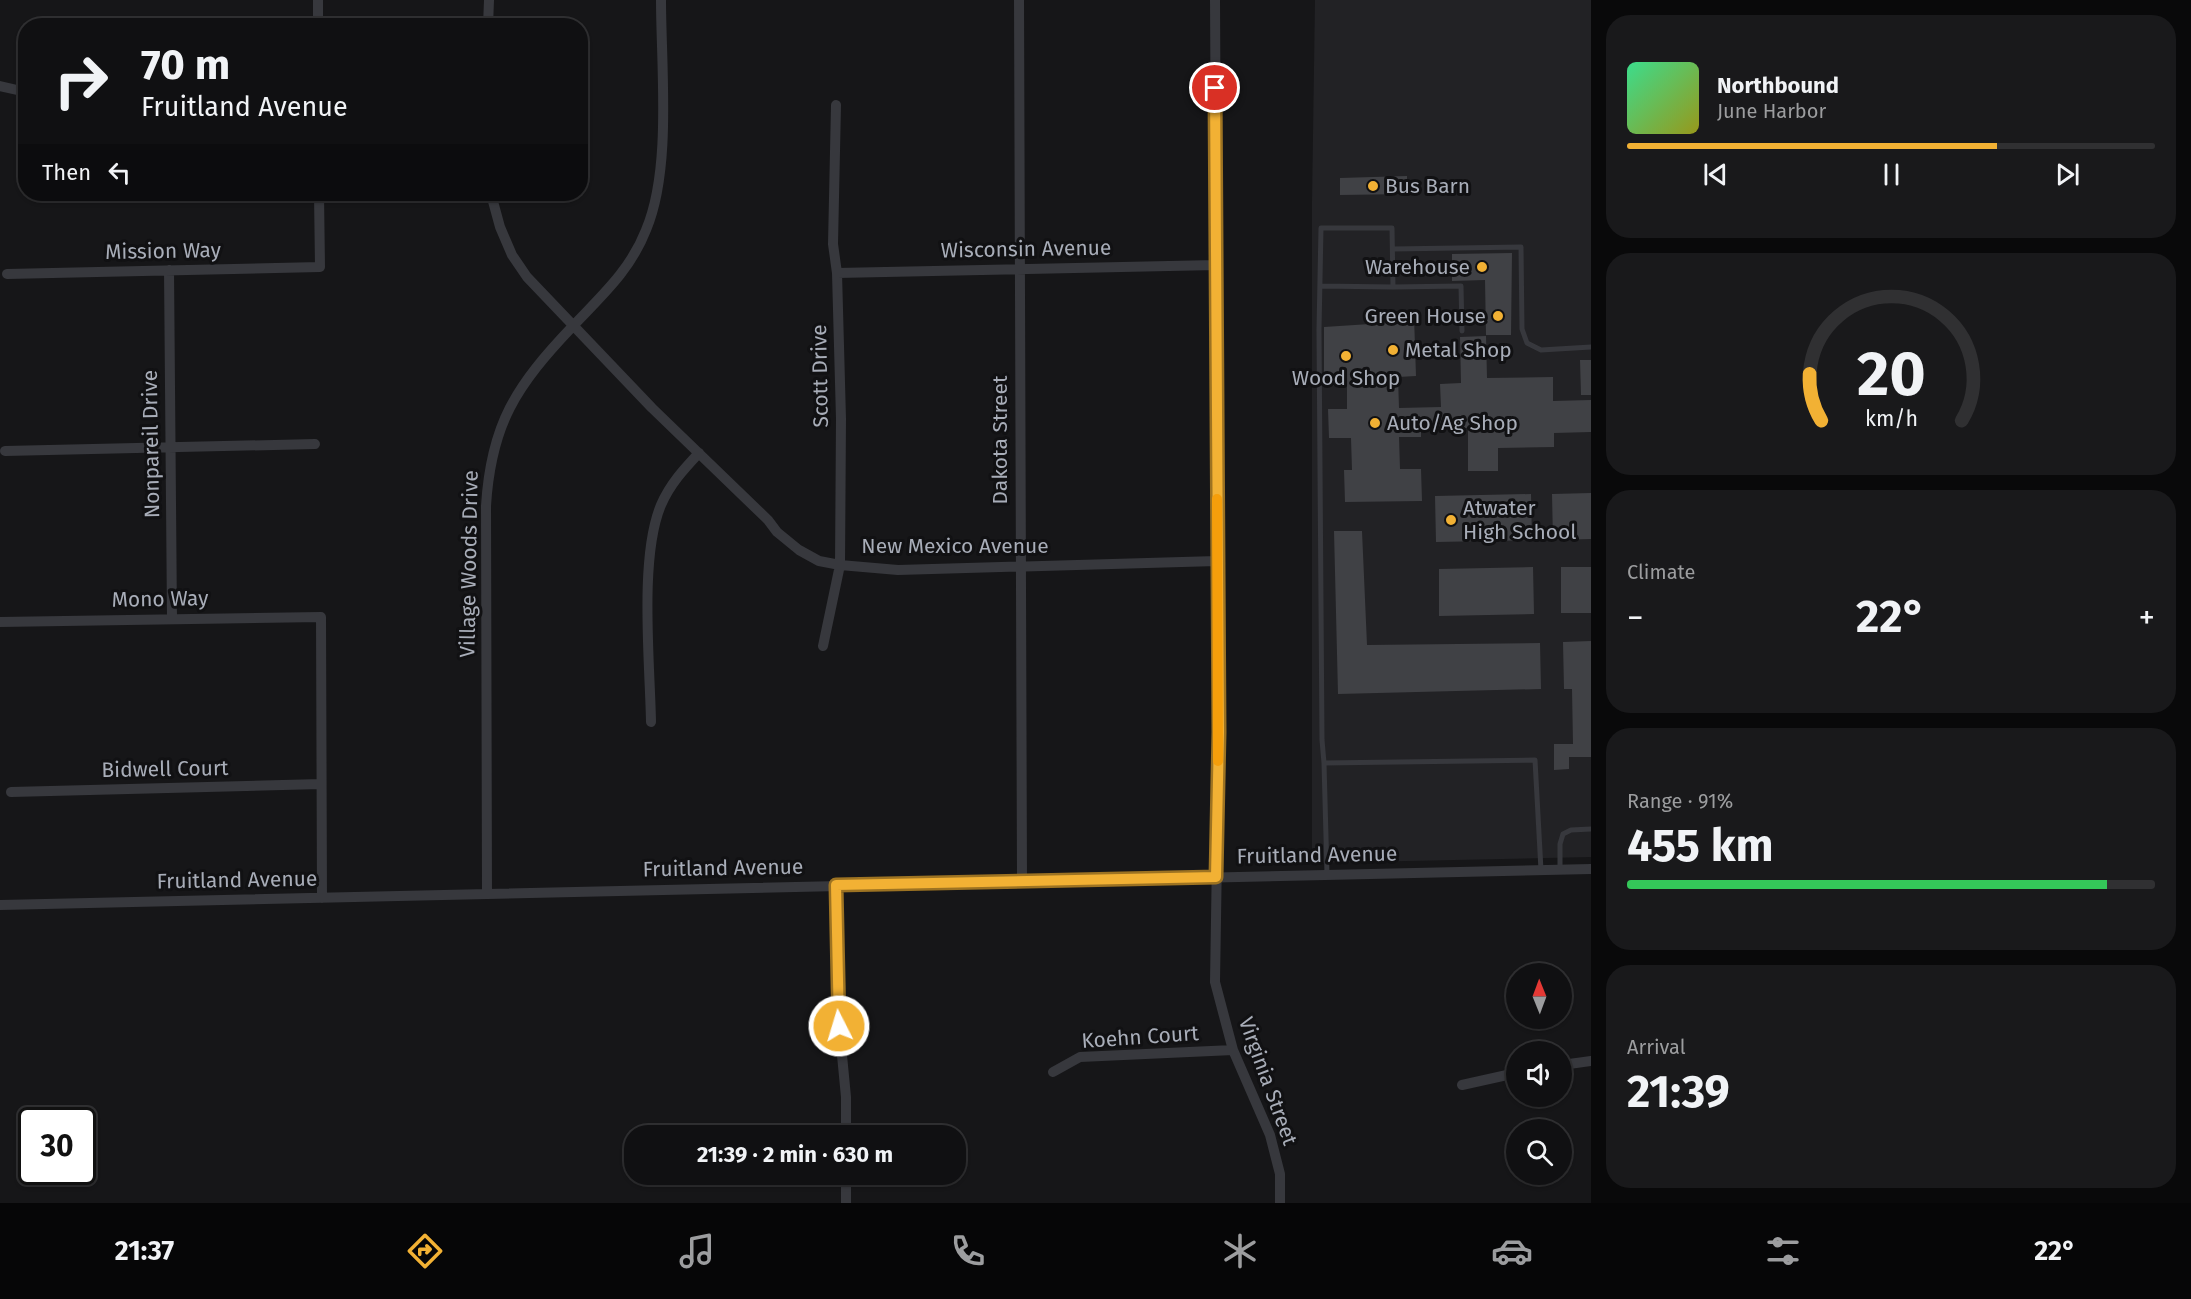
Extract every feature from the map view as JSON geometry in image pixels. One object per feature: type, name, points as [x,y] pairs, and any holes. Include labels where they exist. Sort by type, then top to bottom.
[{"type":"street","points":[[318,0],[318,18]]},
{"type":"street","points":[[488,18],[489,0]]},
{"type":"street","name":"Village Woods Drive","points":[[487,894],[486,506],[490,463],[502,421],[521,387],[572,326],[602,298],[636,252],[647,229],[658,189],[662,158],[661,0]]},
{"type":"street","name":"Dakota Street","points":[[1019,0],[1022,881]]},
{"type":"street","name":"Virginia Street","points":[[1215,0],[1219,732],[1215,982],[1233,1050],[1270,1135],[1280,1174],[1280,1203]]},
{"type":"street","points":[[0,86],[18,90]]},
{"type":"street","name":"Scott Drive","points":[[823,646],[840,565],[842,419],[837,273],[833,244],[836,105]]},
{"type":"street","name":"Mission Way","points":[[7,274],[320,267],[319,201]]},
{"type":"street","name":"New Mexico Avenue","points":[[493,201],[500,227],[512,255],[527,277],[572,326],[768,520],[777,532],[799,550],[819,561],[898,570],[1217,561]]},
{"type":"street","name":"Wisconsin Avenue","points":[[837,273],[1216,265]]},
{"type":"street","name":"Nonpareil Drive","points":[[169,270],[172,618]]},
{"type":"street","points":[[4,451],[315,444]]},
{"type":"street","points":[[651,722],[648,597],[655,522],[676,477],[699,453]]},
{"type":"street","name":"Mono Way","points":[[0,622],[321,616],[321,784]]},
{"type":"street","points":[[321,784],[322,898]]},
{"type":"street","name":"Bidwell Court","points":[[11,792],[321,784]]},
{"type":"street","name":"Fruitland Avenue","points":[[0,905],[1591,868]]},
{"type":"street","points":[[836,885],[837,1003],[846,1097],[846,1125]]},
{"type":"street","name":"Koehn Court","points":[[1053,1072],[1080,1057],[1233,1050]]},
{"type":"street","points":[[1572,1064],[1591,1061]]},
{"type":"street","points":[[1462,1085],[1506,1075]]},
{"type":"street","points":[[846,1185],[846,1203]]},
{"type":"lane","points":[[1328,874],[1320,587],[1321,228],[1392,228],[1393,286]]},
{"type":"lane","points":[[1393,249],[1521,247],[1522,329],[1527,343],[1541,350],[1591,347]]},
{"type":"lane","points":[[1320,286],[1461,286],[1462,331]]},
{"type":"lane","points":[[1324,763],[1535,760],[1541,870]]},
{"type":"lane","points":[[1560,869],[1560,844],[1563,834],[1571,830],[1591,830]]},
{"type":"shaded area","name":"Atwater High School","points":[[1315,0],[1591,0],[1591,857],[1312,863],[1312,203]]},
{"type":"building","name":"Bus Barn","points":[[1407,176],[1407,194],[1340,195],[1340,178]]},
{"type":"building","points":[[1512,253],[1511,335],[1486,335],[1485,280],[1452,281],[1452,254]]},
{"type":"building","points":[[1414,316],[1416,376],[1398,377],[1399,408],[1441,407],[1440,384],[1461,383],[1460,337],[1486,336],[1487,378],[1553,377],[1553,401],[1591,400],[1591,432],[1554,433],[1554,447],[1498,448],[1498,471],[1468,471],[1468,428],[1421,429],[1421,437],[1399,437],[1400,469],[1421,469],[1422,501],[1345,502],[1344,470],[1352,470],[1351,438],[1329,438],[1328,409],[1347,409],[1347,385],[1324,386],[1324,327],[1370,324],[1370,317]]},
{"type":"building","points":[[1580,360],[1591,360],[1591,395],[1581,395]]},
{"type":"building","points":[[1591,493],[1591,539],[1553,540],[1552,494]]},
{"type":"building","points":[[1531,494],[1532,540],[1436,542],[1435,496]]},
{"type":"building","points":[[1334,531],[1362,531],[1367,645],[1540,643],[1541,689],[1338,694]]},
{"type":"building","points":[[1533,567],[1534,614],[1439,616],[1439,569]]},
{"type":"building","points":[[1561,567],[1591,567],[1591,613],[1561,613]]},
{"type":"building","points":[[1591,641],[1591,757],[1569,757],[1569,769],[1554,770],[1554,744],[1573,744],[1572,689],[1564,689],[1563,642]]},
{"type":"slow traffic","points":[[1217,499],[1218,761]]},
{"type":"place","name":"Bus Barn","points":[[1373,186]]},
{"type":"place","name":"Warehouse","points":[[1482,267]]},
{"type":"place","name":"Green House","points":[[1498,316]]},
{"type":"place","name":"Metal Shop","points":[[1393,350]]},
{"type":"place","name":"Wood Shop","points":[[1346,356]]},
{"type":"place","name":"Auto/Ag Shop","points":[[1375,423]]},
{"type":"place","name":"Atwater High School","points":[[1451,520]]},
{"type":"route","points":[[839,1026],[836,885],[1216,877],[1219,732],[1215,88]]}]
